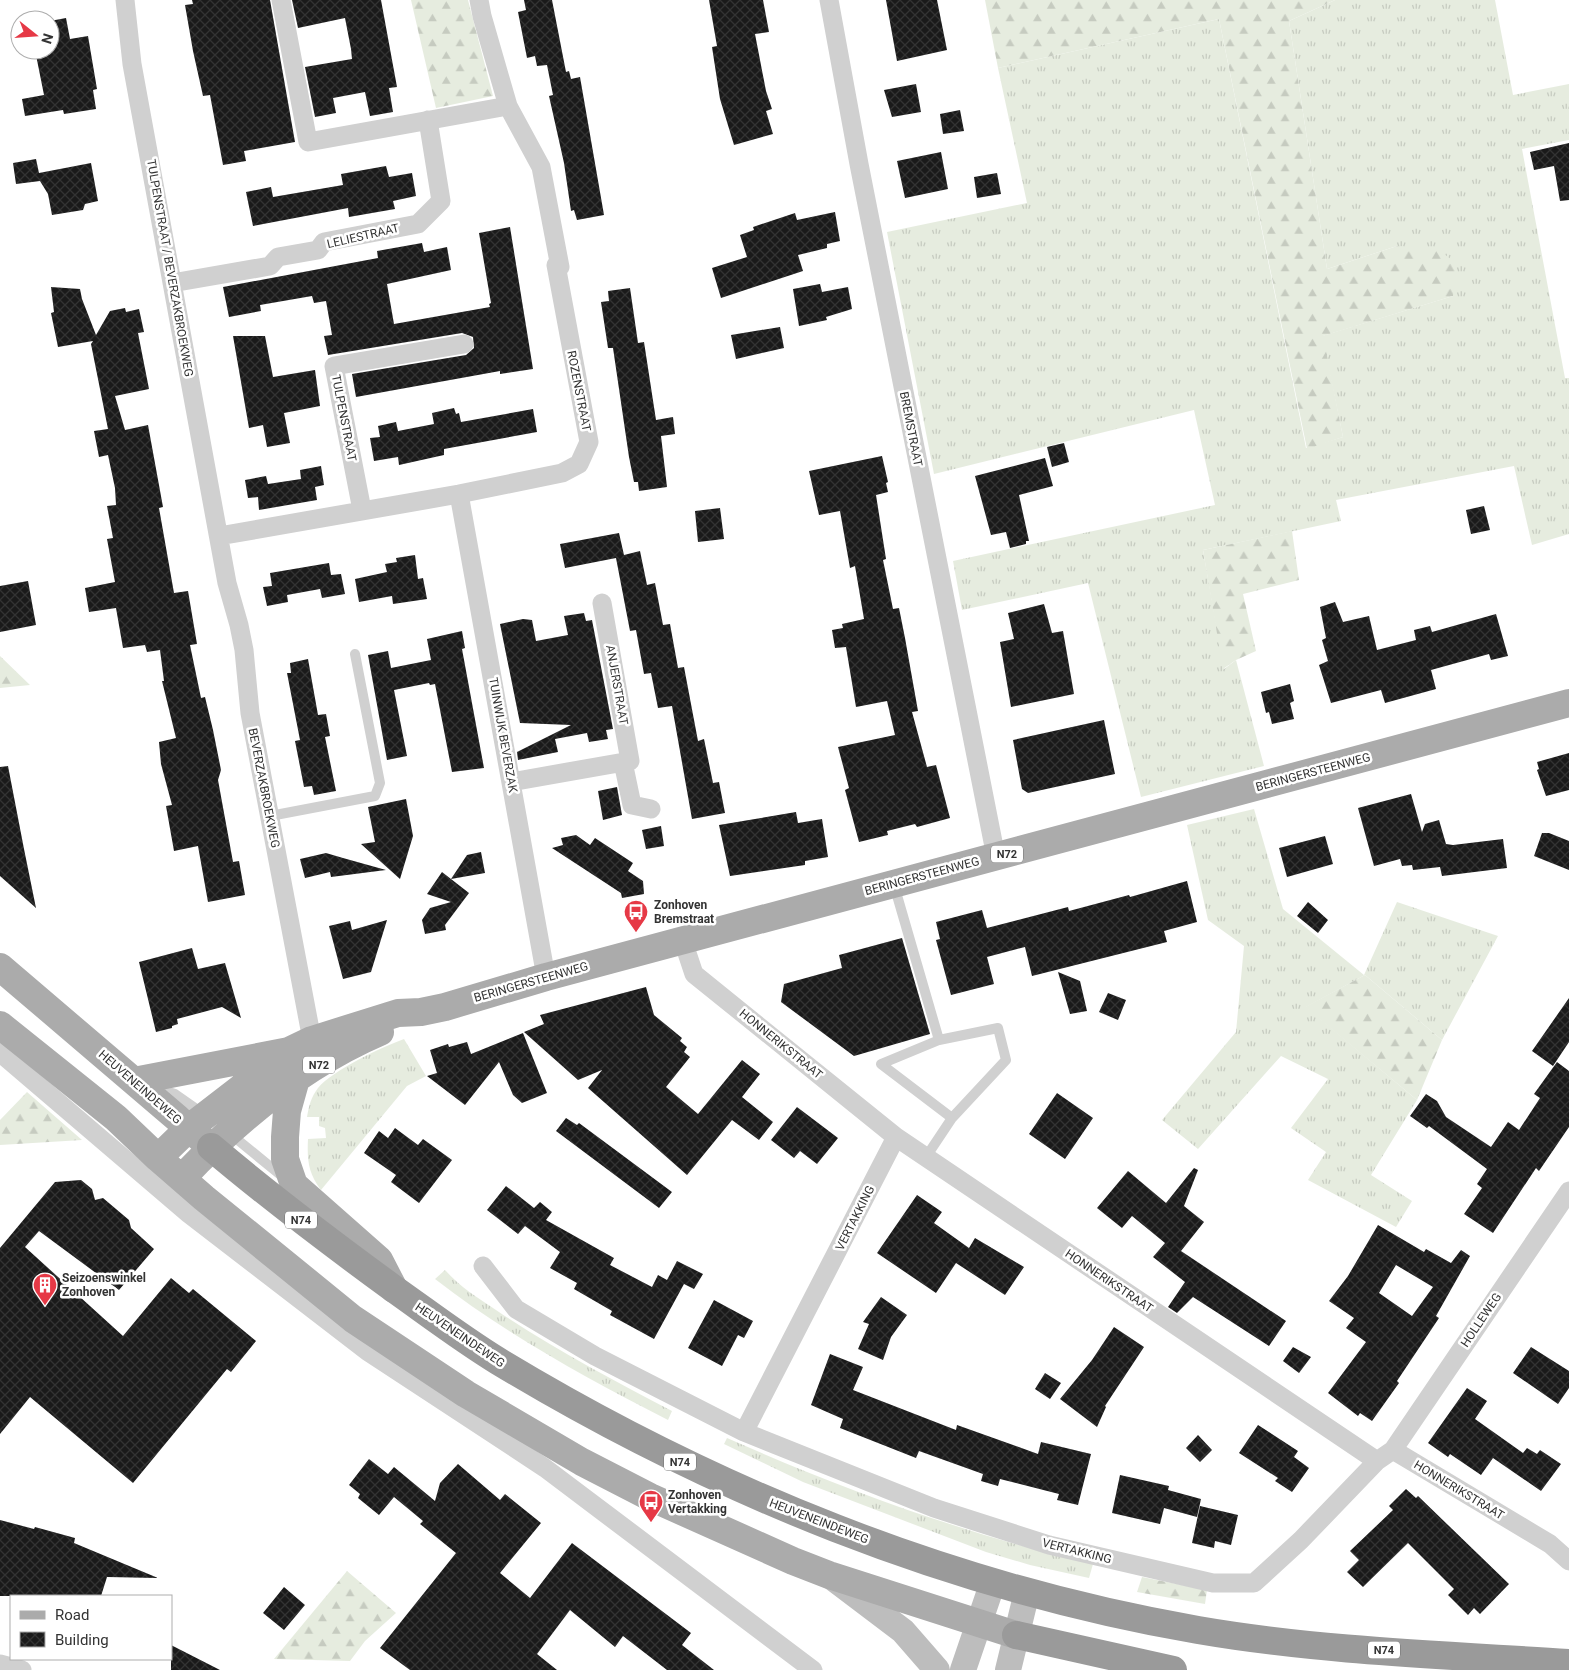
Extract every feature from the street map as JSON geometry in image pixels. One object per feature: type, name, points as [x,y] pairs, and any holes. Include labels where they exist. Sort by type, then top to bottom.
[{"type":"highway","name":"HEUVENEINDEWEG","points":[[211,1128],[336,1248],[495,1360],[608,1425],[752,1495],[844,1532],[1027,1592]]},
{"type":"highway","name":"N74","points":[[1027,1592],[1199,1630],[1335,1647],[1569,1663]]},
{"type":"highway","points":[[1016,1635],[1173,1670]]},
{"type":"main road","name":"BERINGERSTEENWEG","points":[[182,1178],[211,1128],[252,1110],[296,1079],[358,1041],[420,1012],[1569,703]]},
{"type":"main road","name":"HEUVENEINDEWEG","points":[[0,967],[134,1081],[211,1128]]},
{"type":"main road","name":"BERINGERSTEENWEG","points":[[134,1081],[300,1046],[398,1013],[420,1012]]},
{"type":"main road","points":[[0,1025],[116,1118],[158,1158],[353,1318],[466,1394],[582,1462],[650,1497],[828,1575],[1016,1635]]},
{"type":"main road","points":[[158,1158],[211,1128],[300,1046]]},
{"type":"main road","points":[[294,1185],[285,1159],[285,1137],[287,1111],[296,1079]]},
{"type":"main road","name":"N74","points":[[294,1185],[379,1260],[394,1289]]},
{"type":"street","name":"TULPENSTRAAT / BEVERZAKBROEKWEG","points":[[125,0],[129,21],[130,54],[219,536]]},
{"type":"street","points":[[281,0],[308,142],[508,106]]},
{"type":"street","name":"ROZENSTRAAT","points":[[219,536],[460,494],[562,473],[579,464],[589,442],[556,265],[560,267],[541,167],[508,106],[479,0]]},
{"type":"street","name":"BREMSTRAAT","points":[[829,0],[861,174],[996,857]]},
{"type":"street","name":"LELIESTRAAT","points":[[172,283],[270,266],[278,257],[318,250],[324,242],[418,224],[441,201],[428,120]]},
{"type":"street","name":"TULPENSTRAAT","points":[[362,510],[334,366],[464,344]]},
{"type":"street","name":"TUINWIJK BEVERZAK","points":[[460,494],[546,977]]},
{"type":"street","name":"BEVERZAKBROEKWEG","points":[[219,536],[230,598],[239,624],[244,650],[250,713],[270,816],[300,1046]]},
{"type":"street","name":"ANJERSTRAAT","points":[[602,603],[630,761],[623,762],[632,805],[651,809]]},
{"type":"street","points":[[511,782],[623,762]]},
{"type":"street","name":"HONNERIKSTRAAT","points":[[683,941],[694,974],[896,1137],[1377,1461]]},
{"type":"street","points":[[0,1045],[4,1056],[189,1214],[367,1351],[545,1468],[813,1670]]},
{"type":"street","name":"VERTAKKING","points":[[744,1432],[896,1137]]},
{"type":"street","name":"HOLLEWEG","points":[[1393,1450],[1569,1190]]},
{"type":"street","name":"VERTAKKING","points":[[483,1266],[516,1308],[595,1356],[744,1432],[934,1508],[1049,1545],[1213,1583],[1254,1583],[1301,1540],[1377,1461]]},
{"type":"street","points":[[1377,1461],[1393,1450]]},
{"type":"street","name":"HONNERIKSTRAAT","points":[[1393,1450],[1550,1544],[1569,1561]]},
{"type":"street","points":[[828,1575],[904,1631],[937,1670]]},
{"type":"street","points":[[963,1670],[993,1582]]},
{"type":"street","points":[[1008,1670],[1027,1592]]},
{"type":"street","points":[[0,1664],[22,1670]]},
{"type":"lane","points":[[270,816],[375,796],[380,783],[355,654]]},
{"type":"lane","points":[[894,884],[939,1040]]},
{"type":"lane","points":[[926,1157],[952,1118],[1006,1060],[998,1028],[939,1040],[882,1064],[952,1118]]},
{"type":"lane","name":"N74","points":[[211,1128],[294,1185]]},
{"type":"green space","points":[[411,0],[468,0],[493,96],[436,108]]},
{"type":"green space","points":[[985,0],[1335,0],[1289,21],[1327,269],[1397,246],[1440,251],[1456,263],[1453,296],[1323,336],[1343,437],[1307,449],[1219,19],[998,68]]},
{"type":"green space","points":[[1335,0],[1495,0],[1513,95],[1569,84],[1569,140],[1522,149],[1565,378],[1569,378],[1569,534],[1532,545],[1514,466],[1336,500],[1341,521],[1203,550],[1224,669],[1236,660],[1264,766],[1141,797],[1088,583],[962,610],[953,561],[1215,505],[1194,410],[934,474],[887,232],[1027,203],[998,68],[1219,19],[1306,448],[1343,437],[1322,336],[1453,296],[1397,246],[1327,269],[1289,21]]},
{"type":"green space","points":[[1292,531],[1299,580],[1243,594],[1256,651],[1236,660],[1223,669],[1203,550]]},
{"type":"green space","points":[[0,656],[30,685],[0,688]]},
{"type":"green space","points":[[1254,809],[1283,909],[1364,975],[1397,902],[1498,936],[1442,1040],[1365,975],[1306,1007],[1417,1100],[1371,1175],[1412,1201],[1396,1227],[1308,1180],[1326,1152],[1291,1128],[1328,1079],[1281,1056],[1198,1149],[1162,1120],[1236,1032],[1244,946],[1208,920],[1187,825]]},
{"type":"green space","points":[[1365,975],[1442,1040],[1417,1100],[1305,1007]]},
{"type":"green space","points":[[404,1039],[426,1076],[407,1086],[321,1190],[313,1178],[308,1159],[308,1139],[326,1138],[325,1128],[319,1126],[319,1117],[307,1117],[314,1095],[325,1081],[346,1067],[371,1053]]},
{"type":"green space","points":[[27,1092],[82,1140],[0,1145],[0,1120]]},
{"type":"green space","points":[[445,1270],[469,1292],[517,1324],[672,1411],[668,1420],[548,1355],[491,1319],[435,1279]]},
{"type":"green space","points":[[727,1438],[817,1476],[907,1510],[999,1539],[1093,1564],[1089,1578],[1030,1565],[986,1552],[803,1482],[724,1444]]},
{"type":"green space","points":[[347,1571],[396,1613],[365,1641],[350,1661],[274,1659]]},
{"type":"green space","points":[[1142,1577],[1207,1590],[1205,1604],[1137,1592]]},
{"type":"building","points":[[192,0],[270,0],[295,142],[244,151],[246,161],[223,165],[210,95],[203,96],[193,51],[185,5],[193,4]]},
{"type":"building","points":[[292,0],[381,0],[397,87],[389,88],[393,112],[370,116],[365,92],[333,98],[336,113],[315,117],[305,67],[352,59],[345,18],[298,28]]},
{"type":"building","points":[[524,0],[552,0],[566,72],[569,71],[571,79],[580,77],[604,215],[577,220],[574,210],[571,211],[564,163],[549,96],[553,95],[547,65],[537,66],[535,56],[527,58],[518,12],[526,10]]},
{"type":"building","points":[[709,0],[763,0],[769,32],[755,34],[766,91],[772,109],[766,111],[773,134],[734,145],[720,99],[712,47],[717,46]]},
{"type":"building","points":[[886,0],[937,0],[947,50],[897,61]]},
{"type":"building","points":[[66,18],[70,39],[88,36],[97,89],[93,90],[96,109],[64,114],[63,110],[25,116],[22,99],[44,95],[37,60],[60,60],[60,19]]},
{"type":"building","points":[[916,84],[921,112],[892,117],[884,90]]},
{"type":"building","points":[[960,110],[964,131],[943,134],[940,114]]},
{"type":"building","points":[[1569,143],[1569,200],[1560,201],[1554,166],[1534,170],[1530,152]]},
{"type":"building","points":[[941,152],[948,189],[905,198],[897,161]]},
{"type":"building","points":[[36,159],[39,173],[91,163],[98,201],[85,204],[83,210],[52,215],[48,194],[40,181],[16,184],[13,163]]},
{"type":"building","points":[[386,166],[389,177],[412,173],[416,196],[393,201],[395,209],[349,217],[348,208],[253,226],[246,192],[271,187],[273,197],[343,185],[341,174]]},
{"type":"building","points":[[997,173],[1001,194],[977,198],[974,177]]},
{"type":"building","points":[[835,212],[840,241],[827,244],[827,248],[798,255],[803,271],[721,298],[712,268],[747,257],[740,235],[754,230],[753,227],[795,213],[797,220]]},
{"type":"building","points":[[510,227],[533,369],[500,374],[500,371],[356,397],[352,374],[466,355],[474,348],[473,337],[462,333],[328,355],[324,336],[332,335],[326,301],[314,303],[312,296],[260,305],[261,311],[229,317],[223,287],[378,258],[377,251],[422,243],[424,252],[447,247],[451,270],[387,284],[394,324],[490,307],[489,304],[491,303],[479,233]]},
{"type":"building","points":[[820,284],[822,292],[848,287],[852,309],[826,317],[827,320],[799,326],[793,289]]},
{"type":"building","points":[[51,287],[80,289],[96,335],[110,311],[125,308],[126,312],[139,309],[144,332],[138,333],[149,389],[115,396],[125,430],[148,425],[163,507],[159,508],[174,593],[188,591],[197,644],[190,645],[201,698],[205,697],[221,770],[218,780],[233,862],[239,861],[245,895],[208,902],[198,846],[174,851],[166,806],[172,805],[161,764],[159,742],[176,738],[162,681],[164,681],[160,650],[147,652],[145,645],[123,648],[116,608],[89,612],[85,588],[115,582],[107,539],[113,538],[107,506],[116,505],[115,488],[108,455],[99,457],[94,431],[108,429],[91,344],[93,341],[58,347],[51,313],[54,312]]},
{"type":"building","points":[[630,288],[638,343],[644,342],[656,420],[673,417],[675,434],[661,436],[667,487],[639,491],[638,482],[634,482],[613,348],[608,348],[601,302],[609,301],[608,291]]},
{"type":"building","points":[[780,327],[784,348],[736,359],[731,335]]},
{"type":"building","points":[[233,336],[265,336],[273,377],[315,370],[320,406],[284,413],[290,443],[267,447],[263,425],[249,428]]},
{"type":"building","points":[[454,408],[456,414],[459,413],[461,422],[533,409],[537,432],[444,449],[444,455],[399,465],[398,457],[374,461],[370,438],[380,437],[378,426],[396,422],[398,431],[434,424],[432,413]]},
{"type":"building","points":[[1064,443],[1069,462],[1052,467],[1047,447]]},
{"type":"building","points":[[882,456],[888,482],[886,483],[888,492],[876,495],[886,559],[883,560],[893,609],[899,608],[905,638],[918,711],[912,712],[927,767],[936,765],[950,818],[917,827],[915,824],[887,831],[888,835],[859,842],[845,790],[849,788],[838,747],[895,735],[887,701],[856,707],[846,647],[835,648],[832,630],[843,628],[842,624],[864,619],[855,566],[850,568],[840,511],[819,515],[809,471]]},
{"type":"building","points":[[1045,458],[1053,486],[1019,495],[1029,541],[1026,541],[1026,544],[1010,548],[1006,532],[991,535],[975,476]]},
{"type":"building","points":[[321,466],[324,485],[315,487],[317,500],[259,510],[258,497],[248,498],[245,480],[266,476],[268,484],[301,479],[300,470]]},
{"type":"building","points":[[1484,506],[1490,530],[1471,534],[1466,510]]},
{"type":"building","points":[[720,508],[724,539],[698,542],[695,511]]},
{"type":"building","points":[[619,533],[624,555],[640,551],[647,585],[655,583],[663,625],[670,624],[678,668],[684,667],[698,741],[704,739],[713,783],[719,782],[725,813],[692,819],[672,706],[658,708],[651,673],[644,674],[636,630],[630,631],[616,558],[565,568],[560,544]]},
{"type":"building","points":[[415,555],[418,579],[423,578],[427,599],[393,604],[392,596],[359,602],[355,579],[387,572],[385,564],[397,562],[396,558]]},
{"type":"building","points":[[329,563],[331,575],[341,574],[345,594],[322,598],[320,589],[287,595],[288,602],[267,606],[263,587],[272,586],[270,573]]},
{"type":"building","points":[[28,581],[36,625],[0,632],[0,586]]},
{"type":"building","points":[[1335,602],[1343,622],[1369,616],[1377,650],[1416,640],[1414,630],[1430,626],[1432,632],[1496,614],[1508,656],[1491,660],[1489,654],[1431,670],[1436,689],[1385,703],[1381,690],[1331,703],[1319,665],[1328,661],[1322,640],[1326,638],[1320,607]]},
{"type":"building","points":[[1044,604],[1052,633],[1063,631],[1074,694],[1011,707],[1000,642],[1014,639],[1008,613]]},
{"type":"building","points":[[584,613],[586,621],[592,620],[613,729],[606,730],[608,739],[589,742],[587,733],[555,739],[558,752],[518,760],[517,752],[571,725],[520,723],[500,624],[523,619],[532,620],[536,641],[568,635],[564,616]]},
{"type":"building","points":[[462,631],[465,648],[462,649],[484,768],[452,772],[435,684],[430,685],[429,683],[394,690],[407,756],[387,760],[368,655],[388,651],[391,668],[431,660],[427,639]]},
{"type":"building","points":[[308,659],[318,715],[326,714],[330,736],[325,737],[336,791],[314,795],[312,786],[304,787],[295,741],[300,740],[287,673],[291,673],[290,663]]},
{"type":"building","points":[[1290,684],[1294,701],[1290,703],[1294,719],[1272,724],[1269,712],[1266,713],[1261,692]]},
{"type":"building","points":[[1104,720],[1115,774],[1028,793],[1022,789],[1013,740]]},
{"type":"building","points":[[1569,753],[1569,790],[1546,796],[1537,770],[1539,769],[1537,762]]},
{"type":"building","points":[[8,766],[36,908],[0,876],[0,767]]},
{"type":"building","points":[[617,787],[622,815],[603,820],[598,791]]},
{"type":"building","points":[[1411,794],[1422,832],[1425,824],[1439,820],[1446,844],[1453,845],[1503,839],[1507,868],[1442,876],[1440,867],[1413,870],[1412,865],[1402,866],[1400,859],[1374,866],[1358,808]]},
{"type":"building","points":[[406,799],[413,836],[400,879],[361,844],[375,842],[368,807]]},
{"type":"building","points":[[796,812],[798,823],[822,819],[828,857],[805,861],[805,865],[730,876],[719,825]]},
{"type":"building","points":[[661,826],[664,846],[646,849],[642,830]]},
{"type":"building","points":[[1542,833],[1549,833],[1569,841],[1569,870],[1534,856]]},
{"type":"building","points":[[576,835],[590,845],[595,838],[633,863],[628,871],[643,881],[644,894],[622,898],[621,893],[552,848],[563,845],[561,838]]},
{"type":"building","points":[[1325,836],[1333,864],[1287,877],[1279,848]]},
{"type":"building","points":[[481,852],[485,873],[451,879],[467,855]]},
{"type":"building","points":[[326,853],[386,870],[331,877],[330,872],[305,878],[300,859]]},
{"type":"building","points":[[442,872],[469,893],[445,925],[446,930],[425,934],[422,920],[430,908],[451,902],[427,894]]},
{"type":"building","points":[[1187,881],[1197,922],[1164,931],[1167,942],[1032,976],[1025,947],[987,957],[994,984],[951,995],[936,940],[940,939],[936,922],[982,910],[987,928],[1068,907],[1069,911],[1129,895],[1130,897]]},
{"type":"building","points":[[1308,902],[1328,920],[1318,933],[1297,916]]},
{"type":"building","points":[[387,920],[371,972],[343,979],[329,926],[350,921],[352,930]]},
{"type":"building","points":[[902,938],[930,1034],[854,1056],[781,1002],[784,984],[842,968],[839,955]]},
{"type":"building","points":[[192,948],[198,969],[225,963],[241,1018],[222,1007],[177,1019],[178,1024],[172,1026],[172,1028],[156,1032],[139,962]]},
{"type":"building","points":[[1058,972],[1080,981],[1087,1011],[1070,1014]]},
{"type":"building","points":[[646,987],[654,1015],[682,1038],[680,1041],[687,1047],[684,1052],[690,1057],[666,1087],[698,1114],[742,1060],[760,1074],[742,1097],[773,1122],[759,1140],[732,1120],[687,1175],[588,1088],[602,1070],[578,1080],[524,1032],[544,1024],[540,1015]]},
{"type":"building","points":[[1108,993],[1126,1000],[1118,1020],[1099,1012]]},
{"type":"building","points":[[1569,998],[1569,1042],[1553,1066],[1532,1051]]},
{"type":"building","points":[[523,1033],[547,1093],[522,1103],[513,1095],[499,1062],[465,1105],[427,1076],[437,1073],[430,1050],[448,1044],[449,1047],[467,1042],[471,1054]]},
{"type":"building","points":[[1557,1062],[1569,1071],[1569,1127],[1539,1171],[1536,1168],[1493,1233],[1464,1214],[1482,1188],[1477,1184],[1487,1169],[1429,1126],[1427,1128],[1410,1116],[1426,1094],[1437,1101],[1446,1117],[1491,1147],[1508,1122],[1519,1130],[1540,1098],[1534,1094]]},
{"type":"building","points":[[1057,1093],[1093,1118],[1065,1159],[1029,1134]]},
{"type":"building","points":[[797,1107],[838,1138],[817,1164],[800,1151],[794,1158],[771,1140]]},
{"type":"building","points":[[566,1118],[577,1125],[579,1123],[672,1192],[659,1208],[556,1131]]},
{"type":"building","points":[[395,1128],[418,1145],[423,1139],[452,1160],[419,1203],[391,1182],[396,1175],[364,1153],[379,1131],[388,1138]]},
{"type":"building","points":[[1194,1168],[1198,1170],[1184,1206],[1204,1222],[1181,1251],[1286,1321],[1269,1346],[1193,1297],[1177,1313],[1168,1307],[1185,1282],[1153,1257],[1165,1243],[1132,1216],[1122,1228],[1097,1208],[1128,1171],[1166,1203]]},
{"type":"building","points":[[81,1180],[92,1189],[95,1200],[103,1198],[129,1220],[131,1228],[154,1249],[119,1290],[39,1231],[25,1247],[123,1336],[171,1278],[189,1293],[193,1289],[256,1341],[231,1372],[227,1369],[133,1483],[30,1397],[0,1434],[0,1248],[55,1182]]},
{"type":"building","points":[[506,1186],[534,1208],[540,1202],[552,1212],[546,1220],[614,1258],[610,1265],[652,1287],[658,1275],[667,1280],[677,1261],[703,1274],[694,1289],[684,1284],[654,1339],[610,1315],[612,1311],[574,1289],[577,1283],[550,1268],[560,1252],[525,1226],[518,1234],[487,1210]]},
{"type":"building","points":[[917,1195],[942,1212],[934,1223],[969,1248],[975,1238],[1024,1267],[1005,1295],[956,1263],[936,1293],[877,1253]]},
{"type":"building","points":[[1378,1225],[1424,1252],[1426,1249],[1451,1263],[1461,1250],[1470,1256],[1436,1316],[1439,1318],[1397,1381],[1399,1383],[1372,1421],[1360,1413],[1358,1416],[1328,1393],[1366,1342],[1346,1328],[1354,1318],[1329,1301],[1348,1276]],"holes":[[[1396,1265],[1433,1287],[1412,1316],[1379,1293]]]},
{"type":"building","points":[[881,1297],[907,1315],[891,1337],[883,1360],[858,1349],[869,1324],[863,1322]]},
{"type":"building","points":[[714,1300],[753,1321],[744,1338],[738,1335],[722,1366],[688,1348]]},
{"type":"building","points":[[1114,1327],[1144,1347],[1105,1406],[1097,1427],[1060,1399],[1092,1360]]},
{"type":"building","points":[[1293,1347],[1311,1357],[1299,1373],[1283,1361]]},
{"type":"building","points":[[1531,1347],[1569,1371],[1569,1388],[1558,1404],[1513,1373]]},
{"type":"building","points":[[830,1354],[863,1367],[853,1390],[956,1430],[957,1425],[1038,1454],[1041,1442],[1091,1454],[1078,1505],[1057,1500],[1059,1494],[1000,1479],[998,1486],[981,1481],[983,1474],[919,1451],[916,1458],[840,1428],[843,1419],[811,1405]]},
{"type":"building","points":[[1045,1373],[1061,1383],[1050,1399],[1035,1389]]},
{"type":"building","points":[[1467,1388],[1487,1401],[1475,1419],[1523,1453],[1527,1448],[1537,1454],[1540,1450],[1561,1464],[1541,1491],[1493,1458],[1481,1475],[1450,1454],[1448,1457],[1428,1443]]},
{"type":"building","points":[[1258,1425],[1298,1451],[1294,1457],[1309,1468],[1292,1492],[1275,1481],[1278,1478],[1239,1453]]},
{"type":"building","points":[[1198,1435],[1212,1450],[1200,1462],[1186,1448]]},
{"type":"building","points":[[369,1459],[388,1474],[394,1467],[435,1501],[440,1483],[458,1464],[500,1500],[505,1494],[541,1523],[500,1573],[530,1598],[572,1543],[691,1633],[682,1645],[714,1670],[667,1670],[623,1636],[615,1647],[570,1610],[537,1654],[557,1670],[410,1670],[380,1648],[456,1553],[420,1524],[423,1521],[394,1497],[379,1515],[358,1498],[360,1494],[349,1485]]},
{"type":"building","points":[[1120,1475],[1169,1486],[1168,1490],[1201,1499],[1197,1517],[1164,1508],[1160,1524],[1112,1513]]},
{"type":"building","points":[[1406,1489],[1416,1498],[1418,1496],[1509,1584],[1480,1614],[1474,1608],[1468,1615],[1448,1595],[1454,1589],[1408,1543],[1363,1587],[1347,1572],[1359,1560],[1350,1551],[1393,1510],[1389,1506]]},
{"type":"building","points":[[1200,1506],[1238,1515],[1231,1545],[1215,1541],[1214,1548],[1192,1543]]},
{"type":"building","points":[[0,1520],[75,1538],[74,1543],[158,1578],[107,1577],[101,1595],[0,1596]]},
{"type":"building","points":[[284,1587],[305,1605],[284,1630],[263,1613]]},
{"type":"building","points":[[172,1646],[220,1670],[171,1670]]},
{"type":"place","name":"Zonhoven Bremstraat","points":[[636,933]]},
{"type":"place","name":"Seizoenswinkel Zonhoven","points":[[45,1306]]},
{"type":"place","name":"Zonhoven Vertakking","points":[[651,1523]]}]
